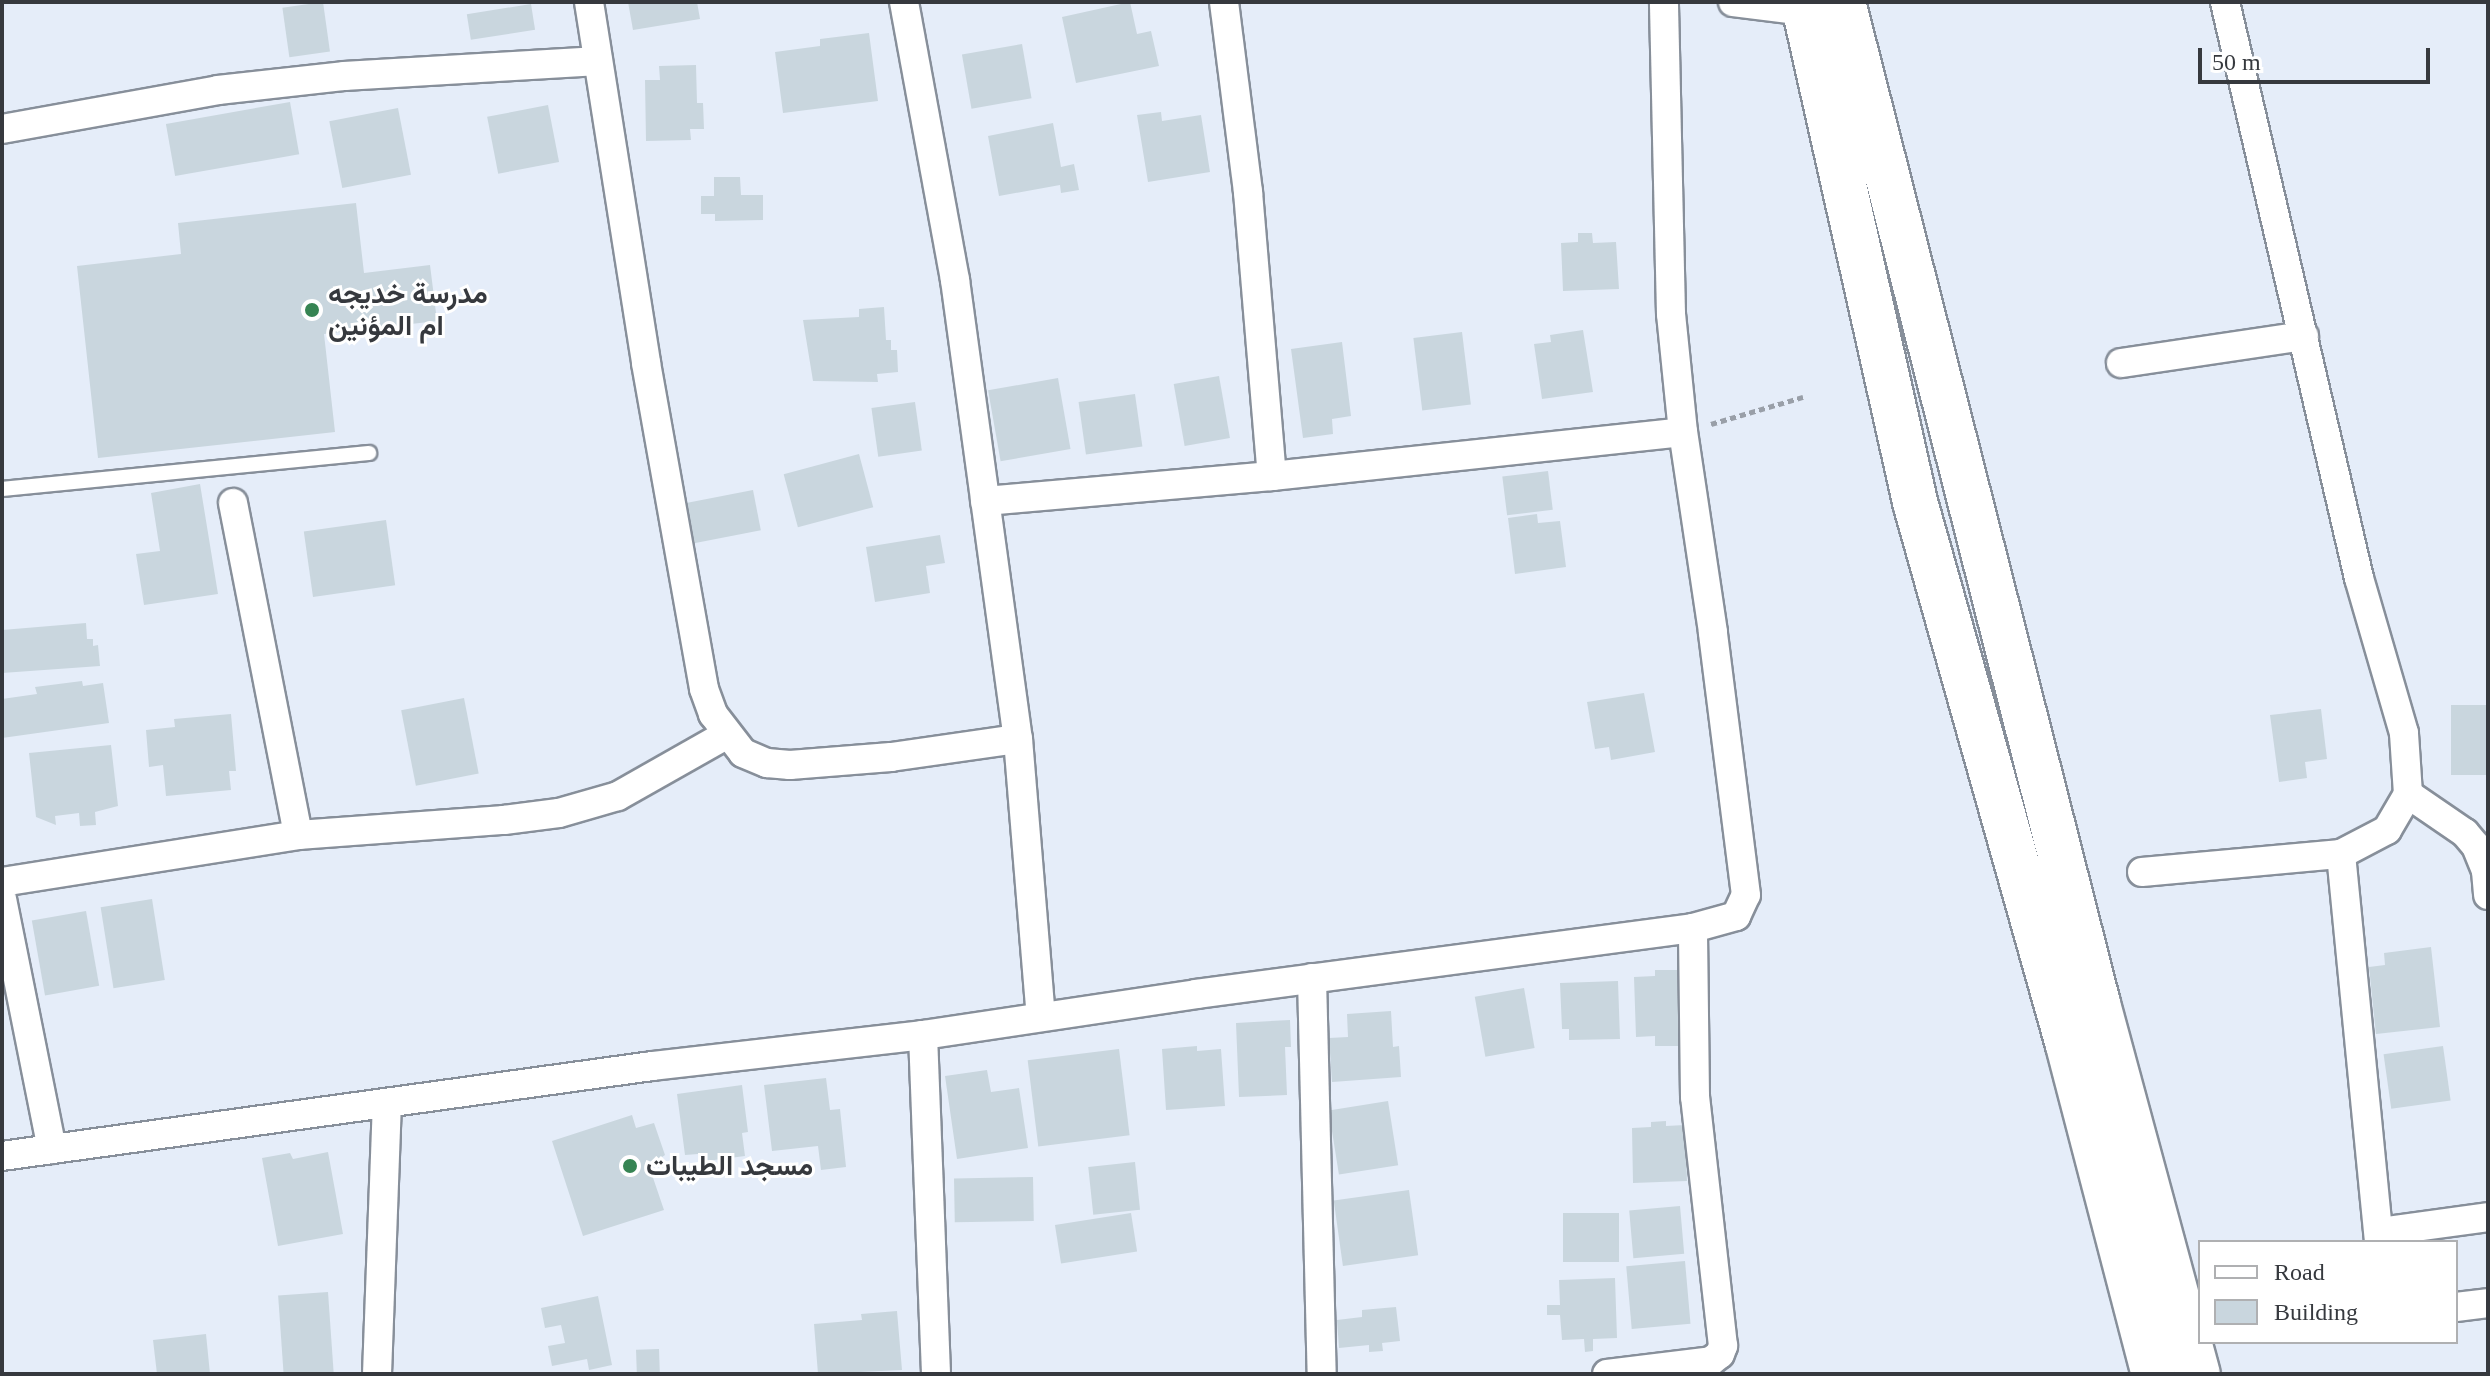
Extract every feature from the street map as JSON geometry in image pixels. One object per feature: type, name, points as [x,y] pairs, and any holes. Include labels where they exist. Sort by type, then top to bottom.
[{"type":"highway","points":[[1817,5],[1915,502],[2068,1045],[2154,1374]]},
{"type":"highway","points":[[1817,5],[2090,974],[2198,1374]]},
{"type":"street","points":[[589,2],[704,689],[726,735],[743,753],[767,763],[790,765],[891,757],[1018,739]]},
{"type":"street","points":[[904,2],[953,265],[1018,739],[1041,1016]]},
{"type":"street","points":[[1224,2],[1248,192],[1272,476]]},
{"type":"street","points":[[2,1156],[652,1066],[923,1035],[1312,978],[1693,928],[1736,916],[1746,895],[1715,646],[1683,432],[1671,314],[1664,2]]},
{"type":"street","points":[[1733,2],[1817,5]]},
{"type":"street","points":[[2142,872],[2341,854],[2387,830],[2408,794],[2404,733],[2359,578],[2225,2]]},
{"type":"street","points":[[2,129],[218,90],[345,76],[598,61]]},
{"type":"street","points":[[2121,363],[2304,336]]},
{"type":"street","points":[[985,501],[1272,476],[1683,432]]},
{"type":"street","points":[[233,503],[298,835]]},
{"type":"street","points":[[2,882],[298,835],[559,813],[618,796],[726,735]]},
{"type":"street","points":[[2408,794],[2465,833],[2476,846],[2486,871],[2488,895]]},
{"type":"street","points":[[2341,854],[2379,1237],[2488,1217]]},
{"type":"street","points":[[2,899],[52,1149]]},
{"type":"street","points":[[1607,1374],[1711,1361],[1720,1354],[1723,1346],[1695,1097],[1693,928]]},
{"type":"street","points":[[1312,978],[1322,1374]]},
{"type":"street","points":[[923,1035],[936,1374]]},
{"type":"street","points":[[377,1374],[387,1104]]},
{"type":"street","points":[[2458,1307],[2488,1303]]},
{"type":"lane","points":[[2,489],[369,453]]},
{"type":"path","points":[[1683,432],[1803,397]]},
{"type":"building","points":[[323,2],[330,52],[289,57],[282,8]]},
{"type":"building","points":[[628,2],[697,2],[700,19],[633,30]]},
{"type":"building","points":[[1130,2],[1137,34],[1151,31],[1159,66],[1076,83],[1062,17]]},
{"type":"building","points":[[531,4],[535,30],[471,40],[467,14]]},
{"type":"building","points":[[869,33],[878,101],[783,113],[775,52],[820,46],[820,39]]},
{"type":"building","points":[[1022,44],[1032,98],[971,109],[962,55]]},
{"type":"building","points":[[696,65],[697,103],[703,103],[704,129],[690,129],[691,140],[646,141],[645,80],[660,80],[659,66]]},
{"type":"building","points":[[290,102],[299,154],[175,176],[166,124]]},
{"type":"building","points":[[548,105],[559,162],[498,174],[487,117]]},
{"type":"building","points":[[398,108],[411,175],[342,188],[329,121]]},
{"type":"building","points":[[1161,112],[1162,121],[1201,115],[1210,172],[1148,182],[1137,115]]},
{"type":"building","points":[[1053,123],[1061,167],[1074,164],[1079,190],[1061,193],[1060,185],[999,196],[988,136]]},
{"type":"building","points":[[714,177],[740,177],[741,195],[763,195],[763,220],[715,221],[715,214],[701,214],[701,196],[714,196]]},
{"type":"building","points":[[356,203],[364,273],[430,265],[437,321],[324,334],[335,432],[98,458],[77,266],[181,254],[178,223]]},
{"type":"building","points":[[1578,233],[1592,233],[1593,243],[1616,242],[1619,289],[1563,291],[1561,243],[1578,242]]},
{"type":"building","points":[[884,307],[886,340],[891,340],[891,350],[897,350],[898,372],[877,374],[878,382],[813,381],[803,320],[859,317],[859,309]]},
{"type":"building","points":[[1583,330],[1593,392],[1542,399],[1534,344],[1551,342],[1550,335]]},
{"type":"building","points":[[1462,332],[1471,404],[1422,410],[1413,338]]},
{"type":"building","points":[[1342,342],[1351,416],[1332,419],[1333,434],[1303,438],[1291,349]]},
{"type":"building","points":[[1219,376],[1230,438],[1185,446],[1174,384]]},
{"type":"building","points":[[1058,378],[1071,449],[1001,461],[988,390]]},
{"type":"building","points":[[1135,394],[1142,446],[1086,454],[1079,402]]},
{"type":"building","points":[[915,402],[922,451],[878,457],[871,408]]},
{"type":"building","points":[[859,454],[873,507],[798,527],[784,474]]},
{"type":"building","points":[[1548,471],[1553,510],[1507,515],[1502,477]]},
{"type":"building","points":[[200,484],[218,594],[144,605],[136,554],[160,551],[151,493]]},
{"type":"building","points":[[753,490],[761,530],[694,543],[686,503]]},
{"type":"building","points":[[1537,514],[1538,523],[1560,521],[1566,567],[1515,574],[1508,518]]},
{"type":"building","points":[[386,520],[395,585],[313,597],[304,532]]},
{"type":"building","points":[[940,535],[945,563],[926,566],[930,593],[875,602],[866,547]]},
{"type":"building","points":[[86,623],[87,639],[93,639],[93,646],[98,645],[100,666],[2,673],[2,630]]},
{"type":"building","points":[[82,681],[83,686],[103,683],[109,723],[2,738],[2,699],[37,694],[35,687]]},
{"type":"building","points":[[1644,693],[1655,752],[1611,760],[1609,747],[1595,749],[1587,702]]},
{"type":"building","points":[[464,698],[479,774],[416,786],[401,710]]},
{"type":"building","points":[[2451,705],[2488,705],[2488,775],[2451,775]]},
{"type":"building","points":[[2321,709],[2327,759],[2305,762],[2307,778],[2279,782],[2270,715]]},
{"type":"building","points":[[231,714],[236,771],[229,771],[231,790],[166,796],[163,765],[149,767],[146,730],[175,727],[174,719]]},
{"type":"building","points":[[111,745],[118,806],[95,812],[96,825],[80,826],[79,813],[55,816],[56,825],[36,817],[29,753]]},
{"type":"building","points":[[152,899],[165,980],[113,988],[101,907]]},
{"type":"building","points":[[86,911],[99,986],[45,995],[32,921]]},
{"type":"building","points":[[2431,947],[2440,1027],[2376,1034],[2369,967],[2385,965],[2384,953]]},
{"type":"building","points":[[1655,970],[1682,970],[1684,1046],[1655,1046],[1655,1036],[1636,1037],[1634,977],[1655,976]]},
{"type":"building","points":[[1618,981],[1620,1039],[1569,1040],[1569,1029],[1562,1029],[1560,983]]},
{"type":"building","points":[[1524,988],[1535,1048],[1485,1057],[1475,997]]},
{"type":"building","points":[[1391,1011],[1393,1047],[1399,1046],[1401,1077],[1332,1082],[1329,1038],[1348,1037],[1347,1014]]},
{"type":"building","points":[[1290,1020],[1291,1047],[1285,1047],[1287,1095],[1239,1097],[1236,1023]]},
{"type":"building","points":[[1197,1046],[1197,1051],[1221,1049],[1225,1106],[1166,1110],[1162,1049]]},
{"type":"building","points":[[2443,1046],[2451,1100],[2391,1109],[2384,1054]]},
{"type":"building","points":[[1119,1049],[1130,1135],[1038,1147],[1028,1060]]},
{"type":"building","points":[[987,1070],[991,1092],[1019,1088],[1028,1148],[957,1159],[945,1076]]},
{"type":"building","points":[[826,1078],[830,1110],[840,1109],[846,1167],[821,1170],[818,1146],[772,1151],[764,1085]]},
{"type":"building","points":[[742,1085],[748,1132],[742,1133],[745,1156],[699,1162],[698,1154],[685,1155],[677,1094]]},
{"type":"building","points":[[1388,1101],[1398,1165],[1339,1175],[1329,1110]]},
{"type":"building","points":[[632,1115],[636,1128],[654,1123],[665,1155],[649,1166],[664,1210],[583,1236],[552,1141]]},
{"type":"building","points":[[1666,1121],[1666,1126],[1685,1125],[1687,1181],[1633,1183],[1632,1128],[1651,1127],[1651,1122]]},
{"type":"building","points":[[328,1152],[343,1234],[278,1246],[262,1158],[290,1153],[293,1159]]},
{"type":"building","points":[[1135,1162],[1140,1210],[1093,1215],[1088,1167]]},
{"type":"building","points":[[1033,1177],[1034,1221],[955,1222],[954,1178]]},
{"type":"building","points":[[1409,1190],[1418,1255],[1343,1266],[1334,1201]]},
{"type":"building","points":[[1680,1206],[1684,1254],[1633,1258],[1629,1210]]},
{"type":"building","points":[[1131,1213],[1137,1252],[1061,1264],[1055,1225]]},
{"type":"building","points":[[1563,1213],[1619,1213],[1619,1262],[1563,1262]]},
{"type":"building","points":[[1685,1261],[1690,1324],[1632,1329],[1626,1266]]},
{"type":"building","points":[[1615,1278],[1617,1338],[1593,1339],[1593,1351],[1585,1352],[1584,1339],[1562,1340],[1560,1315],[1547,1315],[1547,1305],[1560,1305],[1559,1280]]},
{"type":"building","points":[[328,1292],[334,1374],[284,1374],[278,1295]]},
{"type":"building","points":[[598,1296],[612,1365],[589,1370],[587,1359],[552,1366],[548,1346],[565,1343],[561,1325],[545,1328],[541,1308]]},
{"type":"building","points":[[1396,1307],[1400,1341],[1382,1343],[1383,1351],[1369,1352],[1369,1345],[1339,1348],[1337,1320],[1362,1317],[1362,1310]]},
{"type":"building","points":[[897,1311],[902,1370],[818,1374],[814,1324],[862,1320],[861,1314]]},
{"type":"building","points":[[206,1334],[210,1374],[157,1374],[153,1340]]},
{"type":"building","points":[[659,1349],[660,1374],[637,1374],[636,1350]]},
{"type":"place","name":"مدرسة خديجه ام المؤنين","points":[[312,310]]},
{"type":"place","name":"مسجد الطيبات","points":[[630,1166]]}]
